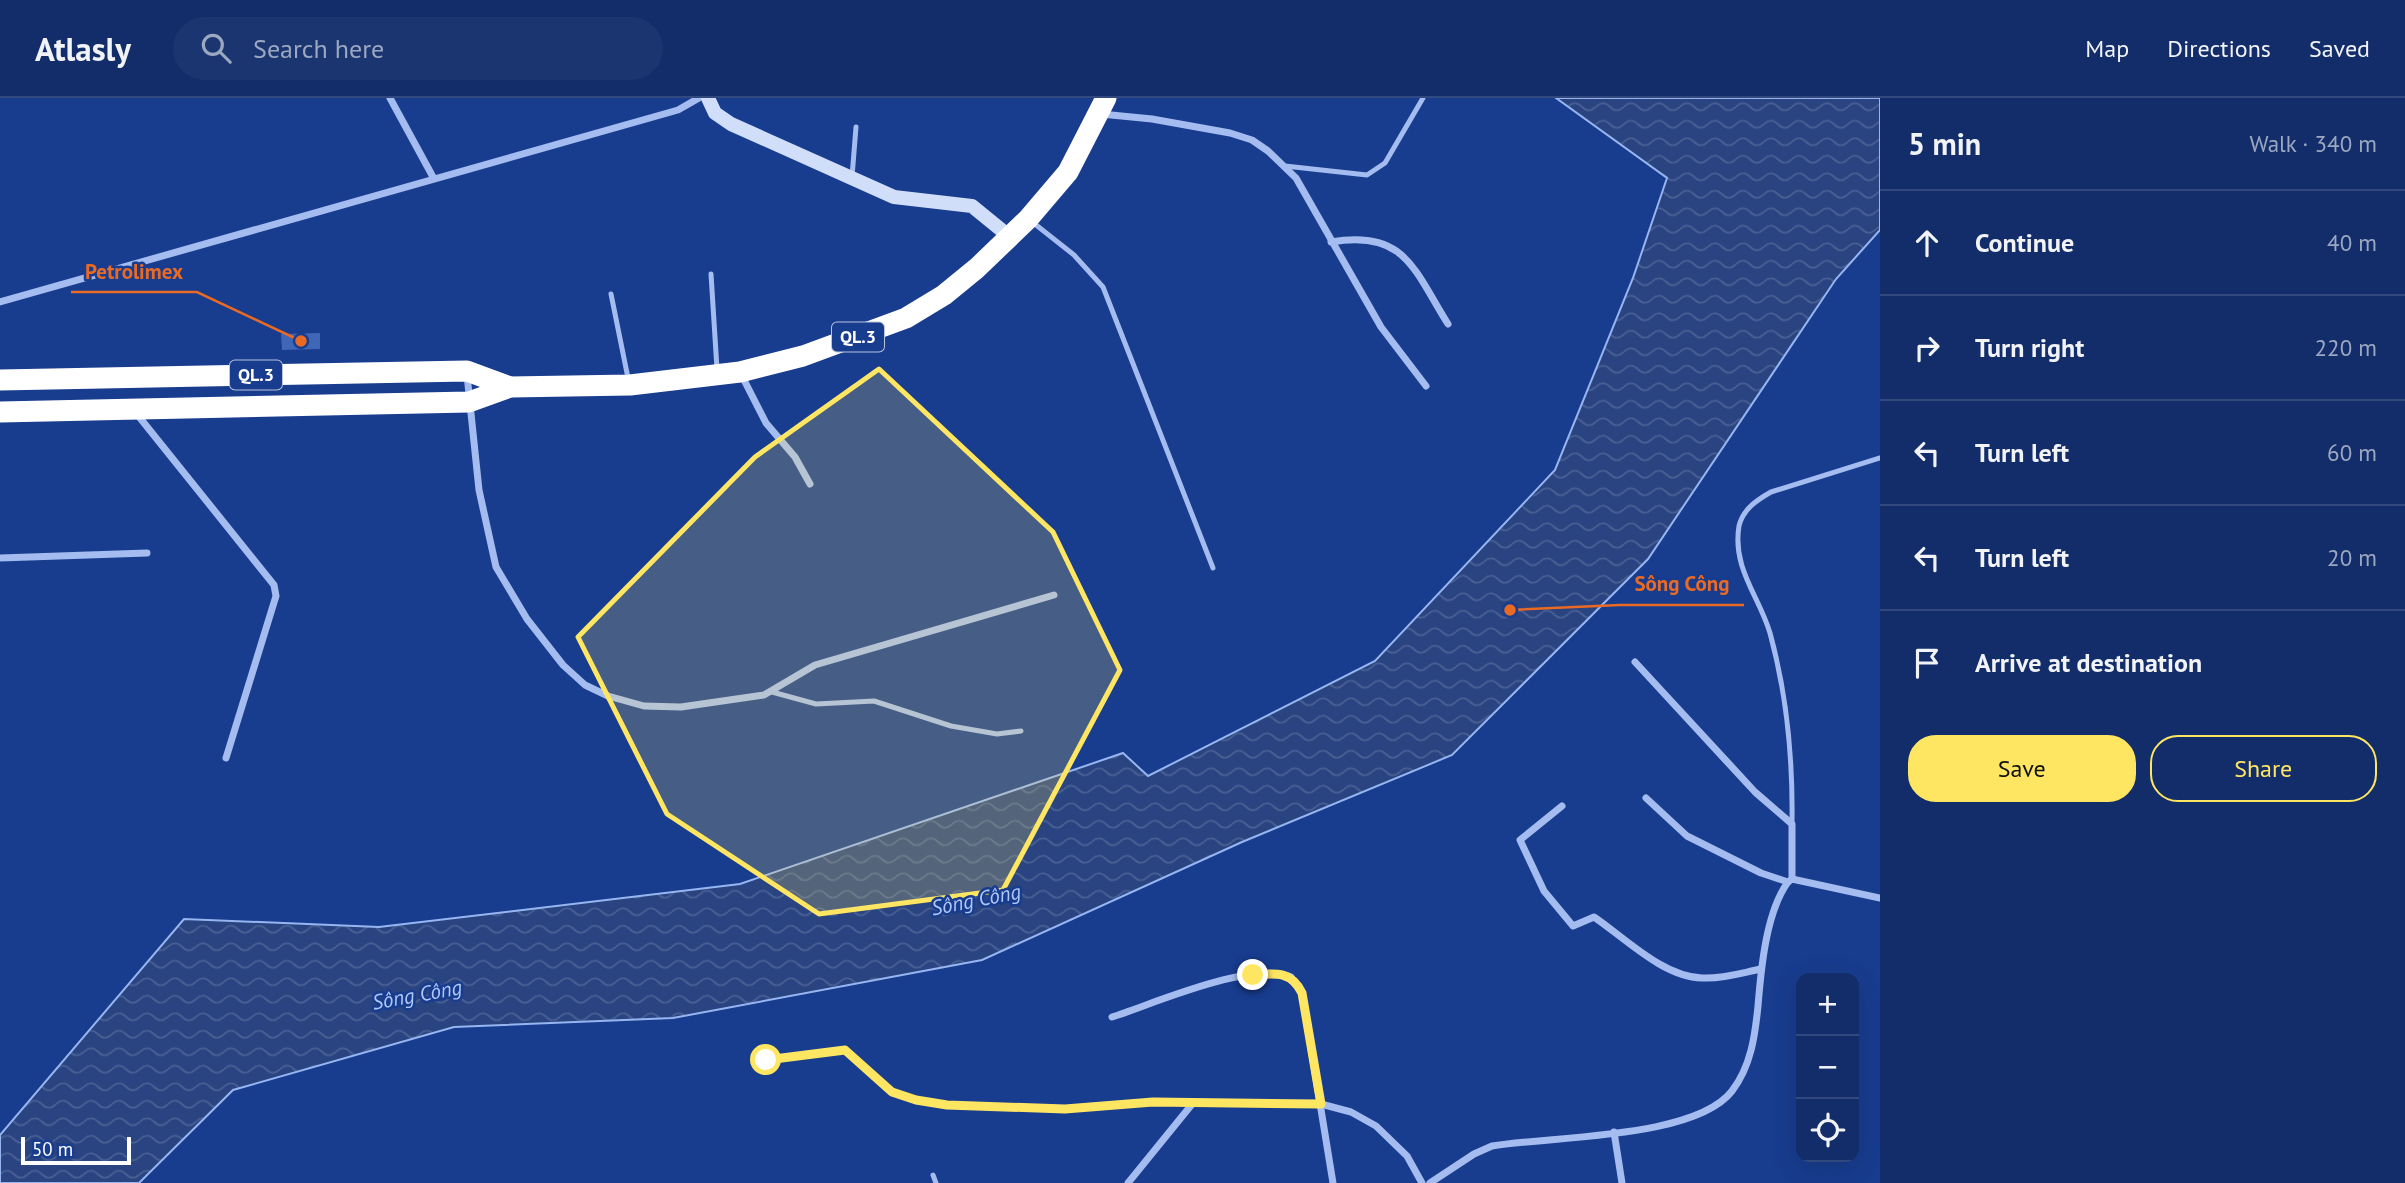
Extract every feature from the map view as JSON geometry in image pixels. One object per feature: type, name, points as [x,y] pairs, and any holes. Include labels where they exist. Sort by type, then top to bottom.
[{"type":"highway","name":"QL.3","points":[[0,412],[469,402],[510,387],[629,385],[718,376],[803,356],[906,318],[944,295],[1010,237],[1068,172],[1103,106]]},
{"type":"highway","name":"QL.3","points":[[0,380],[467,371],[510,387]]},
{"type":"main road","points":[[708,98],[715,113],[731,124],[852,180],[894,197],[972,206],[1010,237]]},
{"type":"street","points":[[390,98],[433,177]]},
{"type":"street","points":[[0,302],[433,177],[678,110],[699,98]]},
{"type":"street","points":[[1103,106],[1252,140],[1285,166],[1381,327],[1426,386]]},
{"type":"street","points":[[1331,242],[1372,239],[1398,249],[1448,324]]},
{"type":"street","points":[[467,371],[479,491],[496,567],[527,620],[563,665],[585,685],[608,696],[643,706],[681,707],[764,695],[815,665],[1054,596]]},
{"type":"street","points":[[740,372],[766,423],[795,457],[810,484]]},
{"type":"street","points":[[133,409],[274,585],[276,596],[226,758]]},
{"type":"street","points":[[0,558],[147,553]]},
{"type":"street","points":[[1430,1183],[1474,1154],[1492,1146],[1681,1122],[1708,1111],[1731,1093],[1753,1048],[1764,949],[1790,881],[1792,824],[1755,792],[1635,662]]},
{"type":"street","points":[[1646,797],[1687,836],[1761,873],[1880,898]]},
{"type":"street","points":[[1562,806],[1520,840],[1544,891],[1574,927],[1594,917],[1667,968],[1698,978],[1716,978],[1761,969]]},
{"type":"street","points":[[1112,1017],[1205,985],[1253,975],[1284,974],[1297,983],[1302,993],[1333,1183]]},
{"type":"street","points":[[766,1060],[845,1050],[892,1092],[916,1100],[947,1105],[1065,1109],[1193,1102],[1321,1104],[1352,1112],[1376,1126],[1407,1156],[1422,1183]]},
{"type":"street","points":[[1128,1183],[1193,1102]]},
{"type":"street","points":[[1614,1132],[1622,1183]]},
{"type":"lane","points":[[1285,166],[1367,175],[1385,163],[1423,98]]},
{"type":"lane","points":[[852,180],[856,127]]},
{"type":"lane","points":[[1028,219],[1074,255],[1103,287],[1213,568]]},
{"type":"lane","points":[[711,274],[718,376]]},
{"type":"lane","points":[[611,294],[629,385]]},
{"type":"lane","points":[[1792,824],[1792,753],[1777,663],[1769,631],[1743,577],[1740,525],[1755,501],[1771,492],[1880,458]]},
{"type":"lane","points":[[772,692],[816,704],[874,701],[951,726],[997,734],[1021,731]]},
{"type":"lane","points":[[933,1175],[936,1183]]},
{"type":"highlighted area","points":[[879,369],[1053,532],[1120,670],[1003,890],[819,914],[667,814],[578,637],[755,457]]},
{"type":"water","name":"Sông Công","points":[[1556,98],[1880,98],[1880,230],[1836,279],[1648,559],[1452,755],[1242,842],[982,960],[673,1018],[454,1027],[233,1090],[139,1183],[0,1183],[0,1135],[184,919],[379,927],[740,884],[1123,753],[1148,776],[1375,661],[1555,470],[1633,278],[1667,178]]},
{"type":"building","points":[[320,333],[320,349],[282,350],[281,334]]},
{"type":"place","name":"Petrolimex","points":[[301,341]]},
{"type":"place","name":"Sông Công","points":[[1510,610]]},
{"type":"route","points":[[766,1060],[845,1050],[862,1062],[876,1079],[892,1092],[916,1100],[947,1105],[1065,1109],[1153,1102],[1321,1104],[1302,993],[1297,983],[1291,976],[1284,974],[1253,975]]}]
